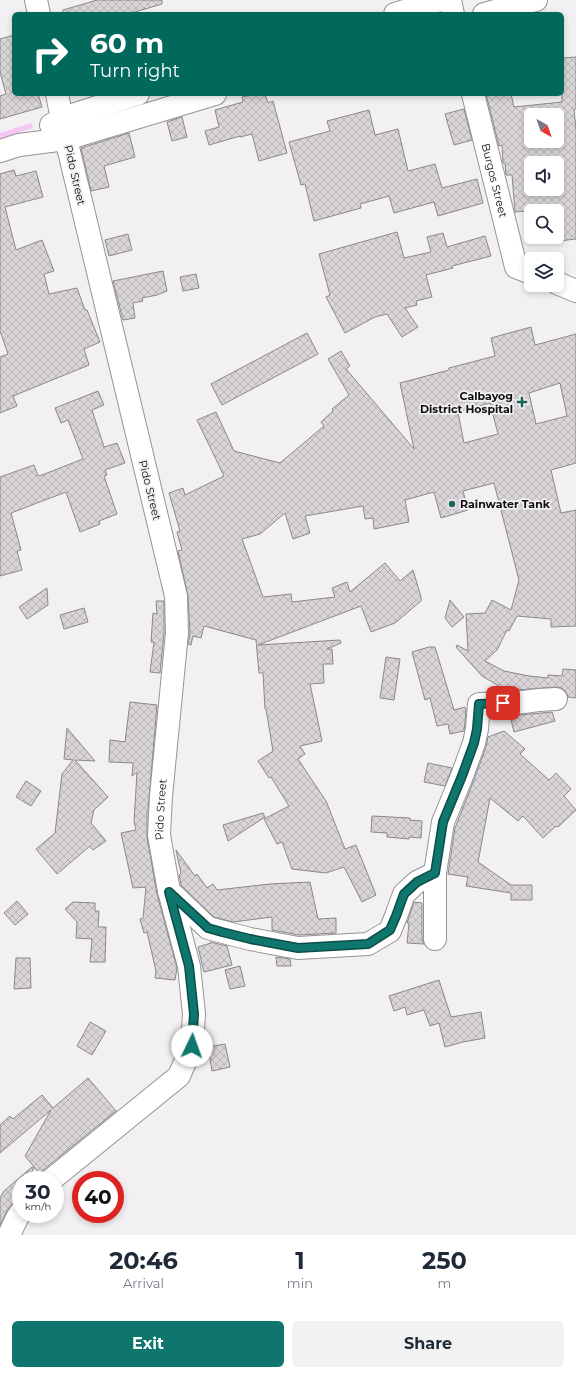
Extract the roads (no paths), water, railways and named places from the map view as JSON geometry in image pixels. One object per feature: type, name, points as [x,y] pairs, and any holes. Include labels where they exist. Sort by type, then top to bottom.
[{"type":"street","points":[[36,0],[39,12]]},
{"type":"street","points":[[401,12],[440,0]]},
{"type":"street","points":[[450,0],[453,12]]},
{"type":"street","points":[[491,12],[536,0]]},
{"type":"street","name":"Pido Street","points":[[58,96],[66,139],[176,596],[178,632],[161,796],[159,835],[169,892],[189,966],[194,1014],[192,1046],[179,1076],[62,1171]]},
{"type":"street","points":[[9,148],[63,118],[132,96]]},
{"type":"street","points":[[9,148],[66,139],[208,96]]},
{"type":"street","name":"Burgos Street","points":[[474,96],[523,270]]},
{"type":"street","points":[[564,286],[576,291]]},
{"type":"street","points":[[435,939],[435,873],[443,822],[474,743],[479,704],[515,703],[556,699]]},
{"type":"street","points":[[169,892],[208,928],[222,932],[298,948],[368,944],[390,930],[404,894],[417,882],[435,873]]},
{"type":"street","points":[[9,1235],[15,1223]]},
{"type":"waterway","points":[[0,136],[30,126]]},
{"type":"place","name":"Calbayog District Hospital","points":[[522,402]]},
{"type":"place","name":"Rainwater Tank","points":[[452,504]]}]
